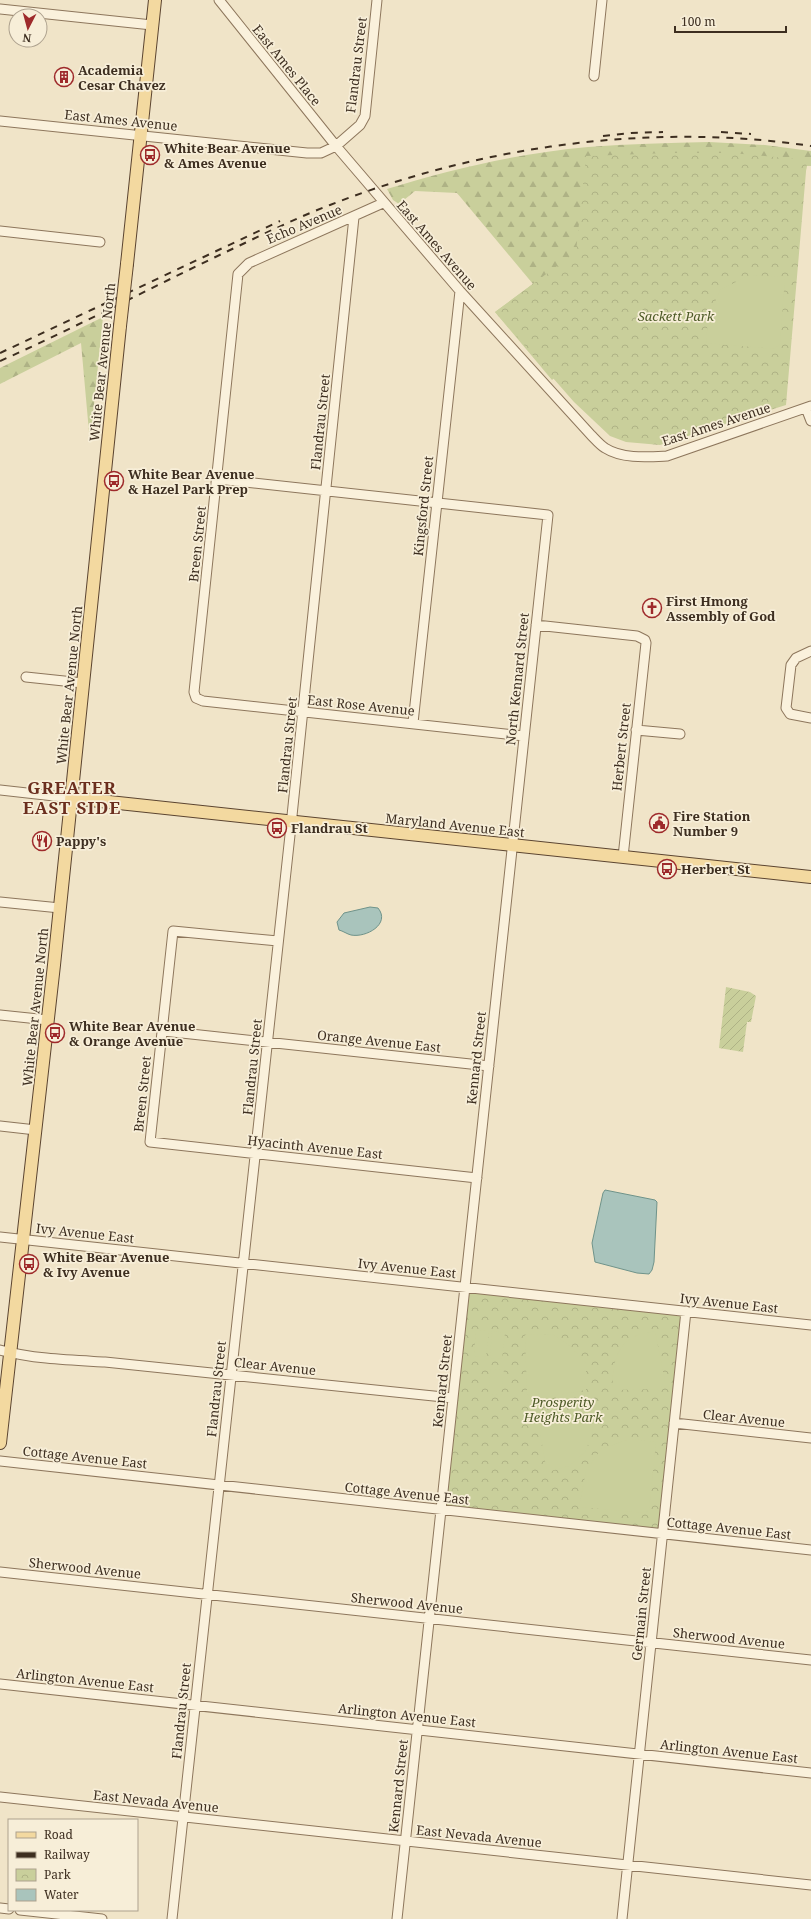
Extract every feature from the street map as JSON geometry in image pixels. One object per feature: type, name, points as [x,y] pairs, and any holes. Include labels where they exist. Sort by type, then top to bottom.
[{"type":"main road","name":"White Bear Avenue North","points":[[0,1443],[5,1351],[23,1240],[36,1130],[72,798],[154,0]]},
{"type":"main road","name":"Maryland Avenue East","points":[[72,798],[811,877]]},
{"type":"street","name":"East Ames Place","points":[[219,0],[336,146]]},
{"type":"street","name":"Flandrau Street","points":[[336,146],[360,125],[365,116],[378,0]]},
{"type":"street","points":[[594,76],[602,0]]},
{"type":"street","points":[[0,9],[152,25]]},
{"type":"street","name":"East Ames Avenue","points":[[0,120],[307,154],[321,153],[336,146],[383,203],[460,291],[604,448],[621,454],[648,457],[667,456],[808,407]]},
{"type":"street","name":"Echo Avenue","points":[[238,274],[249,263],[383,203]]},
{"type":"street","name":"Flandrau Street","points":[[172,1919],[182,1816],[292,822],[354,217]]},
{"type":"street","points":[[0,231],[100,242]]},
{"type":"street","name":"Breen Street","points":[[196,698],[194,692],[238,274]]},
{"type":"street","name":"Kingsford Street","points":[[413,723],[460,291]]},
{"type":"street","points":[[808,407],[811,421]]},
{"type":"street","points":[[217,479],[437,503]]},
{"type":"street","name":"North Kennard Street","points":[[437,503],[548,515],[513,845]]},
{"type":"street","name":"Herbert Street","points":[[536,625],[638,636],[645,640],[646,649],[623,857]]},
{"type":"street","points":[[811,651],[796,658],[791,665],[786,708],[790,714],[811,718]]},
{"type":"street","points":[[26,677],[83,683]]},
{"type":"street","name":"East Rose Avenue","points":[[196,698],[203,701],[524,736]]},
{"type":"street","points":[[636,730],[680,734]]},
{"type":"street","name":"Maryland Avenue East","points":[[0,790],[72,798]]},
{"type":"street","name":"Kennard Street","points":[[397,1919],[513,845]]},
{"type":"street","points":[[0,902],[60,908]]},
{"type":"street","name":"Breen Street","points":[[150,1142],[173,931],[278,941]]},
{"type":"street","points":[[0,1015],[48,1020]]},
{"type":"street","name":"Orange Avenue East","points":[[163,1031],[489,1066]]},
{"type":"street","points":[[0,1126],[36,1130]]},
{"type":"street","name":"Hyacinth Avenue East","points":[[150,1142],[477,1178]]},
{"type":"street","name":"Ivy Avenue East","points":[[0,1237],[811,1325]]},
{"type":"street","name":"Germain Street","points":[[622,1919],[686,1311]]},
{"type":"street","name":"Clear Avenue","points":[[5,1351],[57,1359],[231,1374],[453,1398]]},
{"type":"street","name":"Clear Avenue","points":[[674,1423],[811,1438]]},
{"type":"street","name":"Cottage Avenue East","points":[[0,1461],[811,1550]]},
{"type":"street","name":"Sherwood Avenue","points":[[0,1572],[811,1660]]},
{"type":"street","name":"Arlington Avenue East","points":[[0,1684],[811,1773]]},
{"type":"street","name":"East Nevada Avenue","points":[[0,1797],[811,1885]]},
{"type":"street","points":[[29,1911],[102,1919]]},
{"type":"green space","points":[[709,142],[765,145],[811,151],[811,166],[807,166],[806,170],[552,380],[495,312],[533,284],[457,193],[415,191],[399,204],[393,200],[387,189],[486,163],[537,153],[603,146]]},
{"type":"green space","name":"Sackett Park","points":[[668,153],[732,153],[807,160],[786,405],[660,445],[626,442],[610,436],[574,402],[495,312],[576,252],[586,156]]},
{"type":"green space","points":[[750,275],[785,277],[780,344],[774,349],[706,343],[708,319],[720,290]]},
{"type":"green space","points":[[103,317],[90,443],[81,343],[0,384],[0,368]]},
{"type":"green space","points":[[726,987],[750,992],[756,996],[751,1022],[747,1022],[743,1052],[719,1048]]},
{"type":"green space","name":"Prosperity Heights Park","points":[[465,1287],[686,1311],[662,1534],[441,1505]]},
{"type":"green space","points":[[476,1330],[489,1331],[486,1357],[474,1356]]},
{"type":"green space","points":[[492,1331],[505,1333],[502,1359],[490,1358]]},
{"type":"green space","points":[[655,1331],[665,1381],[660,1389],[613,1390],[614,1368],[618,1353],[622,1347],[633,1337]]},
{"type":"green space","points":[[552,1334],[570,1346],[586,1363],[586,1390],[534,1399],[527,1394],[525,1335]]},
{"type":"green space","points":[[491,1369],[504,1370],[501,1395],[488,1394]]},
{"type":"green space","points":[[591,1413],[593,1432],[585,1452],[569,1466],[547,1472],[539,1427],[543,1420]]},
{"type":"green space","points":[[630,1439],[656,1442],[649,1510],[645,1513],[579,1507],[586,1471],[601,1449]]},
{"type":"water","points":[[370,907],[378,908],[381,914],[379,924],[375,929],[370,932],[357,935],[351,935],[339,930],[337,922],[344,913]]},
{"type":"water","points":[[605,1190],[655,1200],[657,1202],[654,1262],[652,1270],[649,1274],[637,1273],[595,1262],[592,1243],[603,1193]]},
{"type":"railway","points":[[603,136],[663,132]]},
{"type":"railway","points":[[721,132],[751,134]]},
{"type":"railway","points":[[0,361],[57,335],[304,215],[387,185],[446,168],[506,154],[567,144],[628,139],[689,137],[751,139],[811,146]]},
{"type":"railway","points":[[0,353],[280,221]]},
{"type":"place","name":"Academia Cesar Chavez","points":[[64,77]]},
{"type":"place","name":"White Bear Avenue & Ames Avenue","points":[[150,155]]},
{"type":"place","name":"White Bear Avenue & Hazel Park Prep","points":[[114,481]]},
{"type":"place","name":"First Hmong Assembly of God","points":[[652,608]]},
{"type":"place","name":"Fire Station Number 9","points":[[659,823]]},
{"type":"place","name":"Flandrau St","points":[[277,828]]},
{"type":"place","name":"Pappy's","points":[[42,841]]},
{"type":"place","name":"Herbert St","points":[[667,869]]},
{"type":"place","name":"White Bear Avenue & Orange Avenue","points":[[55,1033]]},
{"type":"place","name":"White Bear Avenue & Ivy Avenue","points":[[29,1264]]},
{"type":"district","name":"GREATER EAST SIDE","points":[[72,798]]}]
